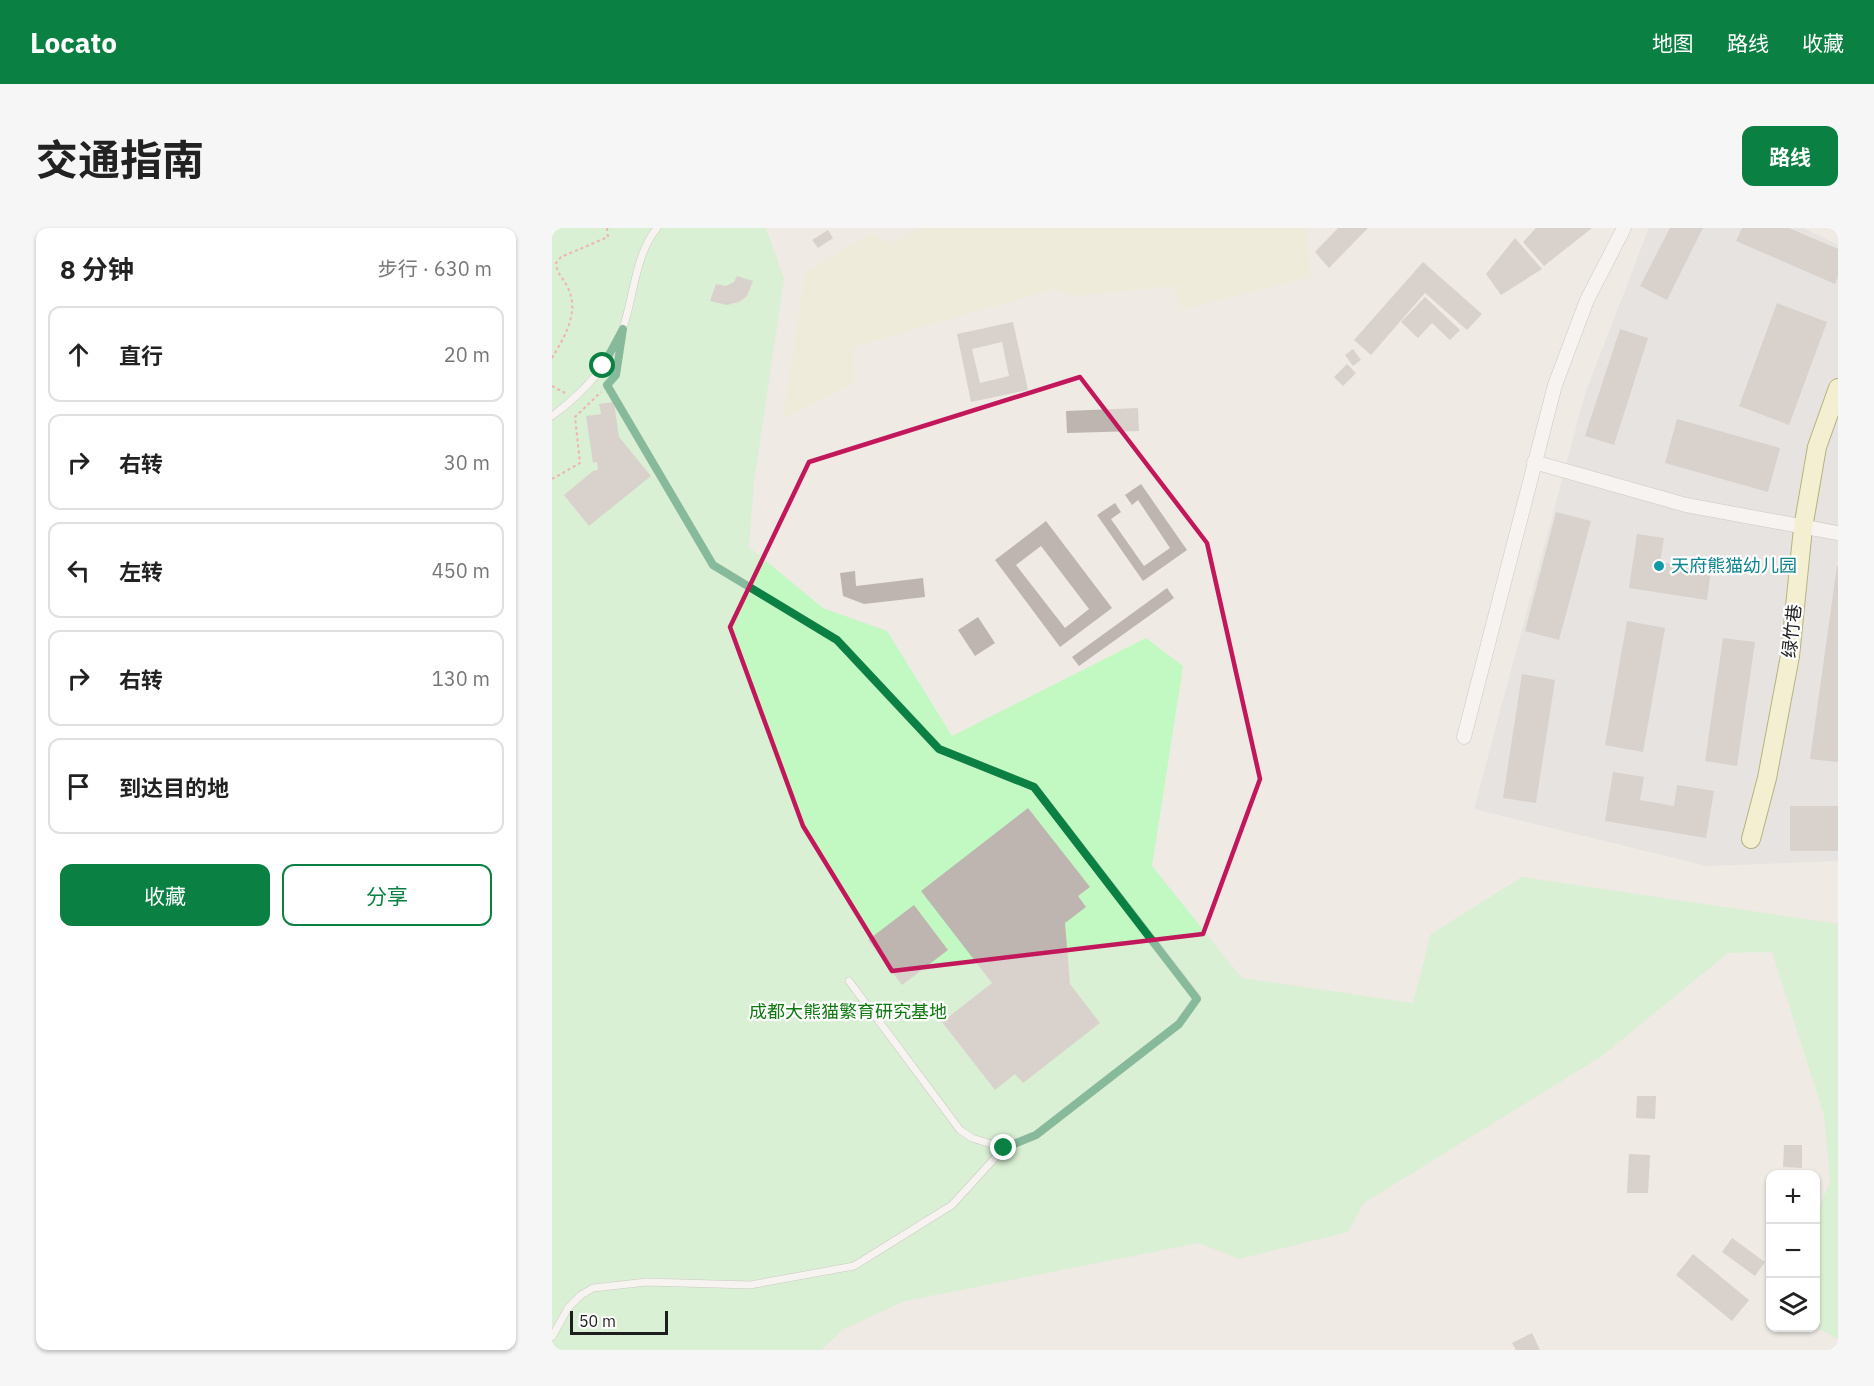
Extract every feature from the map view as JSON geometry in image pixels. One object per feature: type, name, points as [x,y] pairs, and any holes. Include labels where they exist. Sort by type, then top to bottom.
[{"type":"street","points":[[1464,737],[1555,386],[1587,300],[1624,228]]},
{"type":"street","name":"绿竹巷","points":[[1751,839],[1767,778],[1790,656],[1803,528],[1817,447],[1838,388]]},
{"type":"street","points":[[1534,462],[1686,505],[1803,528],[1838,532]]},
{"type":"lane","points":[[552,416],[576,399],[603,366],[623,329],[638,270],[657,228]]},
{"type":"lane","points":[[552,1337],[568,1308],[581,1295],[593,1288],[646,1282],[750,1286],[854,1266],[952,1204],[1004,1148],[1036,1135],[1179,1024],[1197,999],[1034,787],[939,749],[837,640],[713,565],[607,385]]},
{"type":"lane","points":[[849,981],[960,1130],[972,1138],[1004,1148]]},
{"type":"path","points":[[552,358],[567,333],[573,303],[569,289],[557,272],[556,263],[561,257],[608,237],[607,228]]},
{"type":"path","points":[[552,479],[580,463],[575,417],[616,375],[623,329]]},
{"type":"highlighted area","points":[[1080,377],[1207,543],[1260,779],[1203,934],[892,971],[803,826],[730,627],[809,462]]},
{"type":"shaded area","points":[[1649,228],[1803,228],[1838,245],[1838,861],[1707,866],[1474,809],[1585,394]]},
{"type":"green space","name":"成都大熊猫繁育研究基地","points":[[552,228],[766,228],[784,278],[754,483],[749,547],[823,608],[887,631],[952,736],[1146,638],[1183,666],[1152,866],[1242,978],[1413,1003],[1431,934],[1522,877],[1838,924],[1838,1339],[1820,1329],[1820,1207],[1830,1181],[1824,1115],[1772,952],[1728,953],[1602,1056],[1364,1203],[1348,1232],[1239,1259],[1199,1243],[905,1301],[844,1329],[821,1350],[552,1350]]},
{"type":"green space","points":[[921,228],[1309,228],[1307,230],[1311,277],[1182,310],[1173,286],[1077,296],[1051,290],[853,347],[855,383],[783,419],[805,273],[872,233],[890,244]]},
{"type":"building","points":[[1338,228],[1368,228],[1329,268],[1315,252]]},
{"type":"building","points":[[1536,228],[1592,228],[1544,266],[1523,242]]},
{"type":"building","points":[[1670,228],[1703,228],[1667,300],[1640,286]]},
{"type":"building","points":[[1742,228],[1789,228],[1838,249],[1838,277],[1835,284],[1736,241]]},
{"type":"building","points":[[828,230],[833,238],[818,248],[812,240]]},
{"type":"building","points":[[1515,238],[1542,269],[1501,295],[1486,274]]},
{"type":"building","points":[[1423,262],[1482,314],[1467,330],[1425,293],[1371,355],[1354,340]]},
{"type":"building","points":[[737,276],[753,281],[747,296],[739,302],[727,305],[710,301],[716,284],[726,286],[734,282]]},
{"type":"building","points":[[1425,297],[1460,330],[1450,340],[1432,323],[1418,338],[1401,322]]},
{"type":"building","points":[[1777,303],[1827,322],[1789,425],[1739,406]]},
{"type":"building","points":[[1013,322],[1028,390],[971,402],[957,334]],"holes":[[[1002,342],[1009,376],[980,383],[972,349]]]},
{"type":"building","points":[[1620,329],[1648,338],[1614,445],[1585,436]]},
{"type":"building","points":[[1353,349],[1361,360],[1353,366],[1345,355]]},
{"type":"building","points":[[1347,364],[1356,373],[1343,386],[1334,377]]},
{"type":"building","points":[[614,402],[619,437],[651,476],[589,526],[564,495],[593,471],[598,470],[597,462],[593,463],[586,416],[601,414],[599,404]]},
{"type":"building","points":[[1138,408],[1139,431],[1067,433],[1066,411]]},
{"type":"building","points":[[1677,419],[1780,448],[1768,492],[1665,463]]},
{"type":"building","points":[[1141,484],[1187,550],[1143,581],[1097,515],[1115,503],[1121,512],[1111,519],[1144,566],[1170,548],[1138,500],[1132,505],[1125,495]]},
{"type":"building","points":[[1556,512],[1591,521],[1559,640],[1525,631]]},
{"type":"building","points":[[1046,521],[1112,608],[1060,647],[995,560]],"holes":[[[1041,546],[1089,609],[1065,628],[1016,565]]]},
{"type":"building","name":"天府熊猫幼儿园","points":[[1637,534],[1664,538],[1660,562],[1711,570],[1707,600],[1629,588]]},
{"type":"building","points":[[1838,566],[1838,762],[1810,759]]},
{"type":"building","points":[[855,571],[856,586],[923,578],[925,597],[864,604],[843,596],[840,573]]},
{"type":"building","points":[[1167,588],[1174,598],[1079,666],[1072,657]]},
{"type":"building","points":[[978,617],[995,643],[975,656],[958,630]]},
{"type":"building","points":[[1627,621],[1665,628],[1643,752],[1605,745]]},
{"type":"building","points":[[1723,638],[1755,642],[1737,766],[1705,761]]},
{"type":"building","points":[[1522,674],[1555,680],[1536,803],[1503,798]]},
{"type":"building","points":[[1613,772],[1644,777],[1640,800],[1674,806],[1677,785],[1714,791],[1706,838],[1605,821]]},
{"type":"building","points":[[1790,806],[1838,806],[1838,851],[1790,851]]},
{"type":"building","points":[[1028,808],[1090,887],[1078,896],[1086,907],[1065,923],[1070,984],[1100,1023],[1023,1083],[1015,1074],[995,1090],[942,1022],[992,983],[921,891]]},
{"type":"building","points":[[914,905],[948,950],[902,985],[868,940]]},
{"type":"building","points":[[1637,1096],[1656,1096],[1655,1119],[1636,1118]]},
{"type":"building","points":[[1784,1145],[1802,1145],[1802,1168],[1783,1167]]},
{"type":"building","points":[[1629,1154],[1650,1155],[1648,1193],[1627,1193]]},
{"type":"building","points":[[1732,1238],[1765,1262],[1755,1276],[1722,1252]]},
{"type":"building","points":[[1693,1254],[1749,1300],[1732,1321],[1676,1275]]},
{"type":"building","points":[[1532,1333],[1540,1350],[1516,1350],[1512,1343]]},
{"type":"place","name":"天府熊猫幼儿园","points":[[1659,566]]},
{"type":"route","points":[[603,366],[623,329],[616,375],[607,385],[713,565],[837,640],[939,749],[1034,787],[1197,999],[1179,1024],[1036,1135],[1004,1148]]}]
